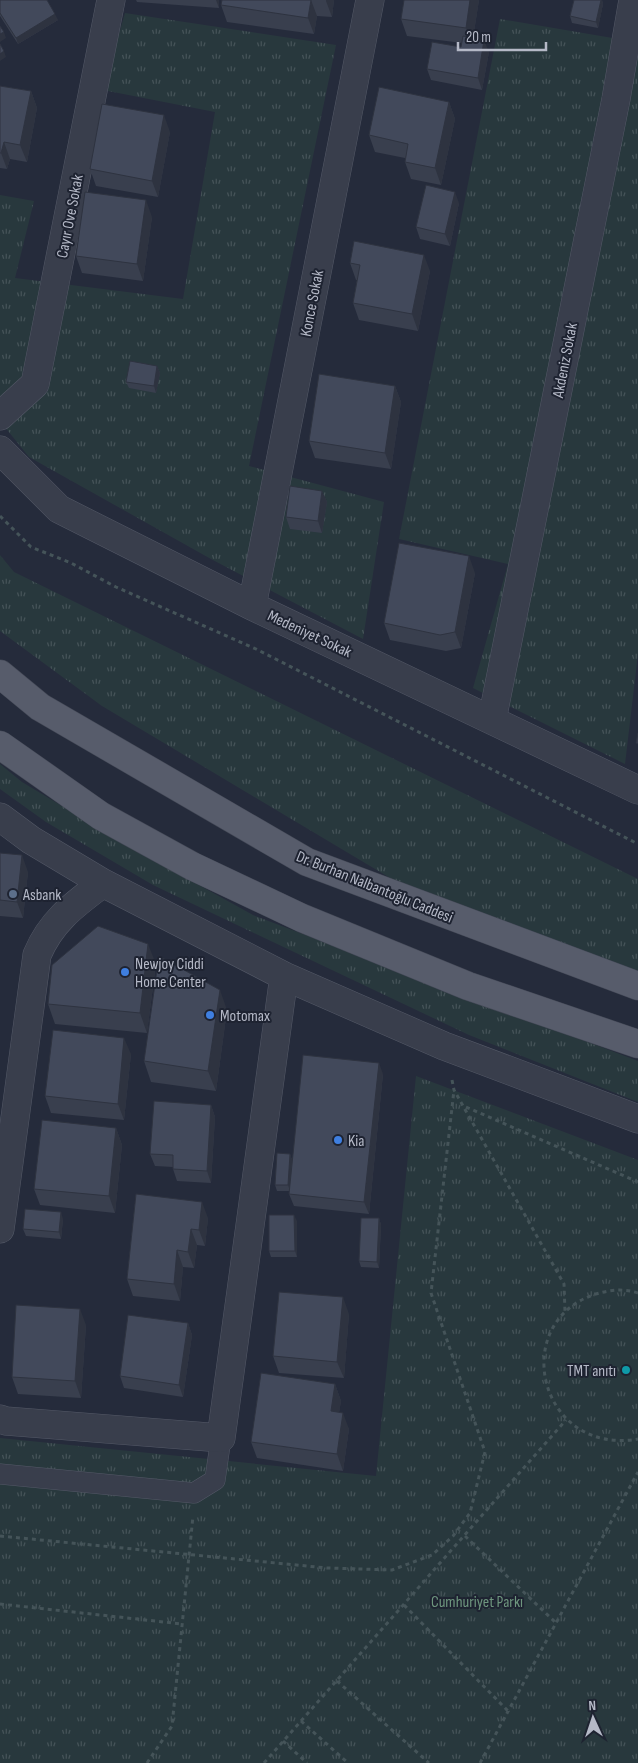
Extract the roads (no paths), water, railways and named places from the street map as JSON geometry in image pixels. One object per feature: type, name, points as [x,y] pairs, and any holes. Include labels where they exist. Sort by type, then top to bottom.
[{"type":"main road","name":"Dr. Burhan Nalbantoğlu Caddesi","points":[[0,674],[40,707],[306,862],[638,986]]},
{"type":"main road","points":[[0,745],[101,816],[192,866],[302,918],[468,986],[638,1044]]},
{"type":"street","name":"Cayır Ove Sokak","points":[[0,416],[35,384],[111,0]]},
{"type":"street","name":"Konce Sokak","points":[[252,606],[370,0]]},
{"type":"street","name":"Akdeniz Sokak","points":[[492,720],[627,101],[633,0]]},
{"type":"street","name":"Medeniyet Sokak","points":[[0,450],[59,509],[252,606],[638,790]]},
{"type":"street","points":[[0,817],[31,840],[103,883],[284,976],[444,1046],[638,1119]]},
{"type":"street","points":[[0,1229],[37,954],[49,933],[68,909],[103,883]]},
{"type":"street","points":[[0,1474],[194,1493],[214,1480],[284,976]]},
{"type":"street","points":[[0,1419],[221,1438]]},
{"type":"place","name":"Asbank","points":[[13,894]]},
{"type":"place","name":"Newjoy Ciddi Home Center","points":[[125,972]]},
{"type":"place","name":"Motomax","points":[[210,1015]]},
{"type":"place","name":"Kia","points":[[338,1140]]},
{"type":"place","name":"TMT anıtı","points":[[626,1370]]},
{"type":"park label","name":"Cumhuriyet Parkı","points":[[477,1601]]}]
